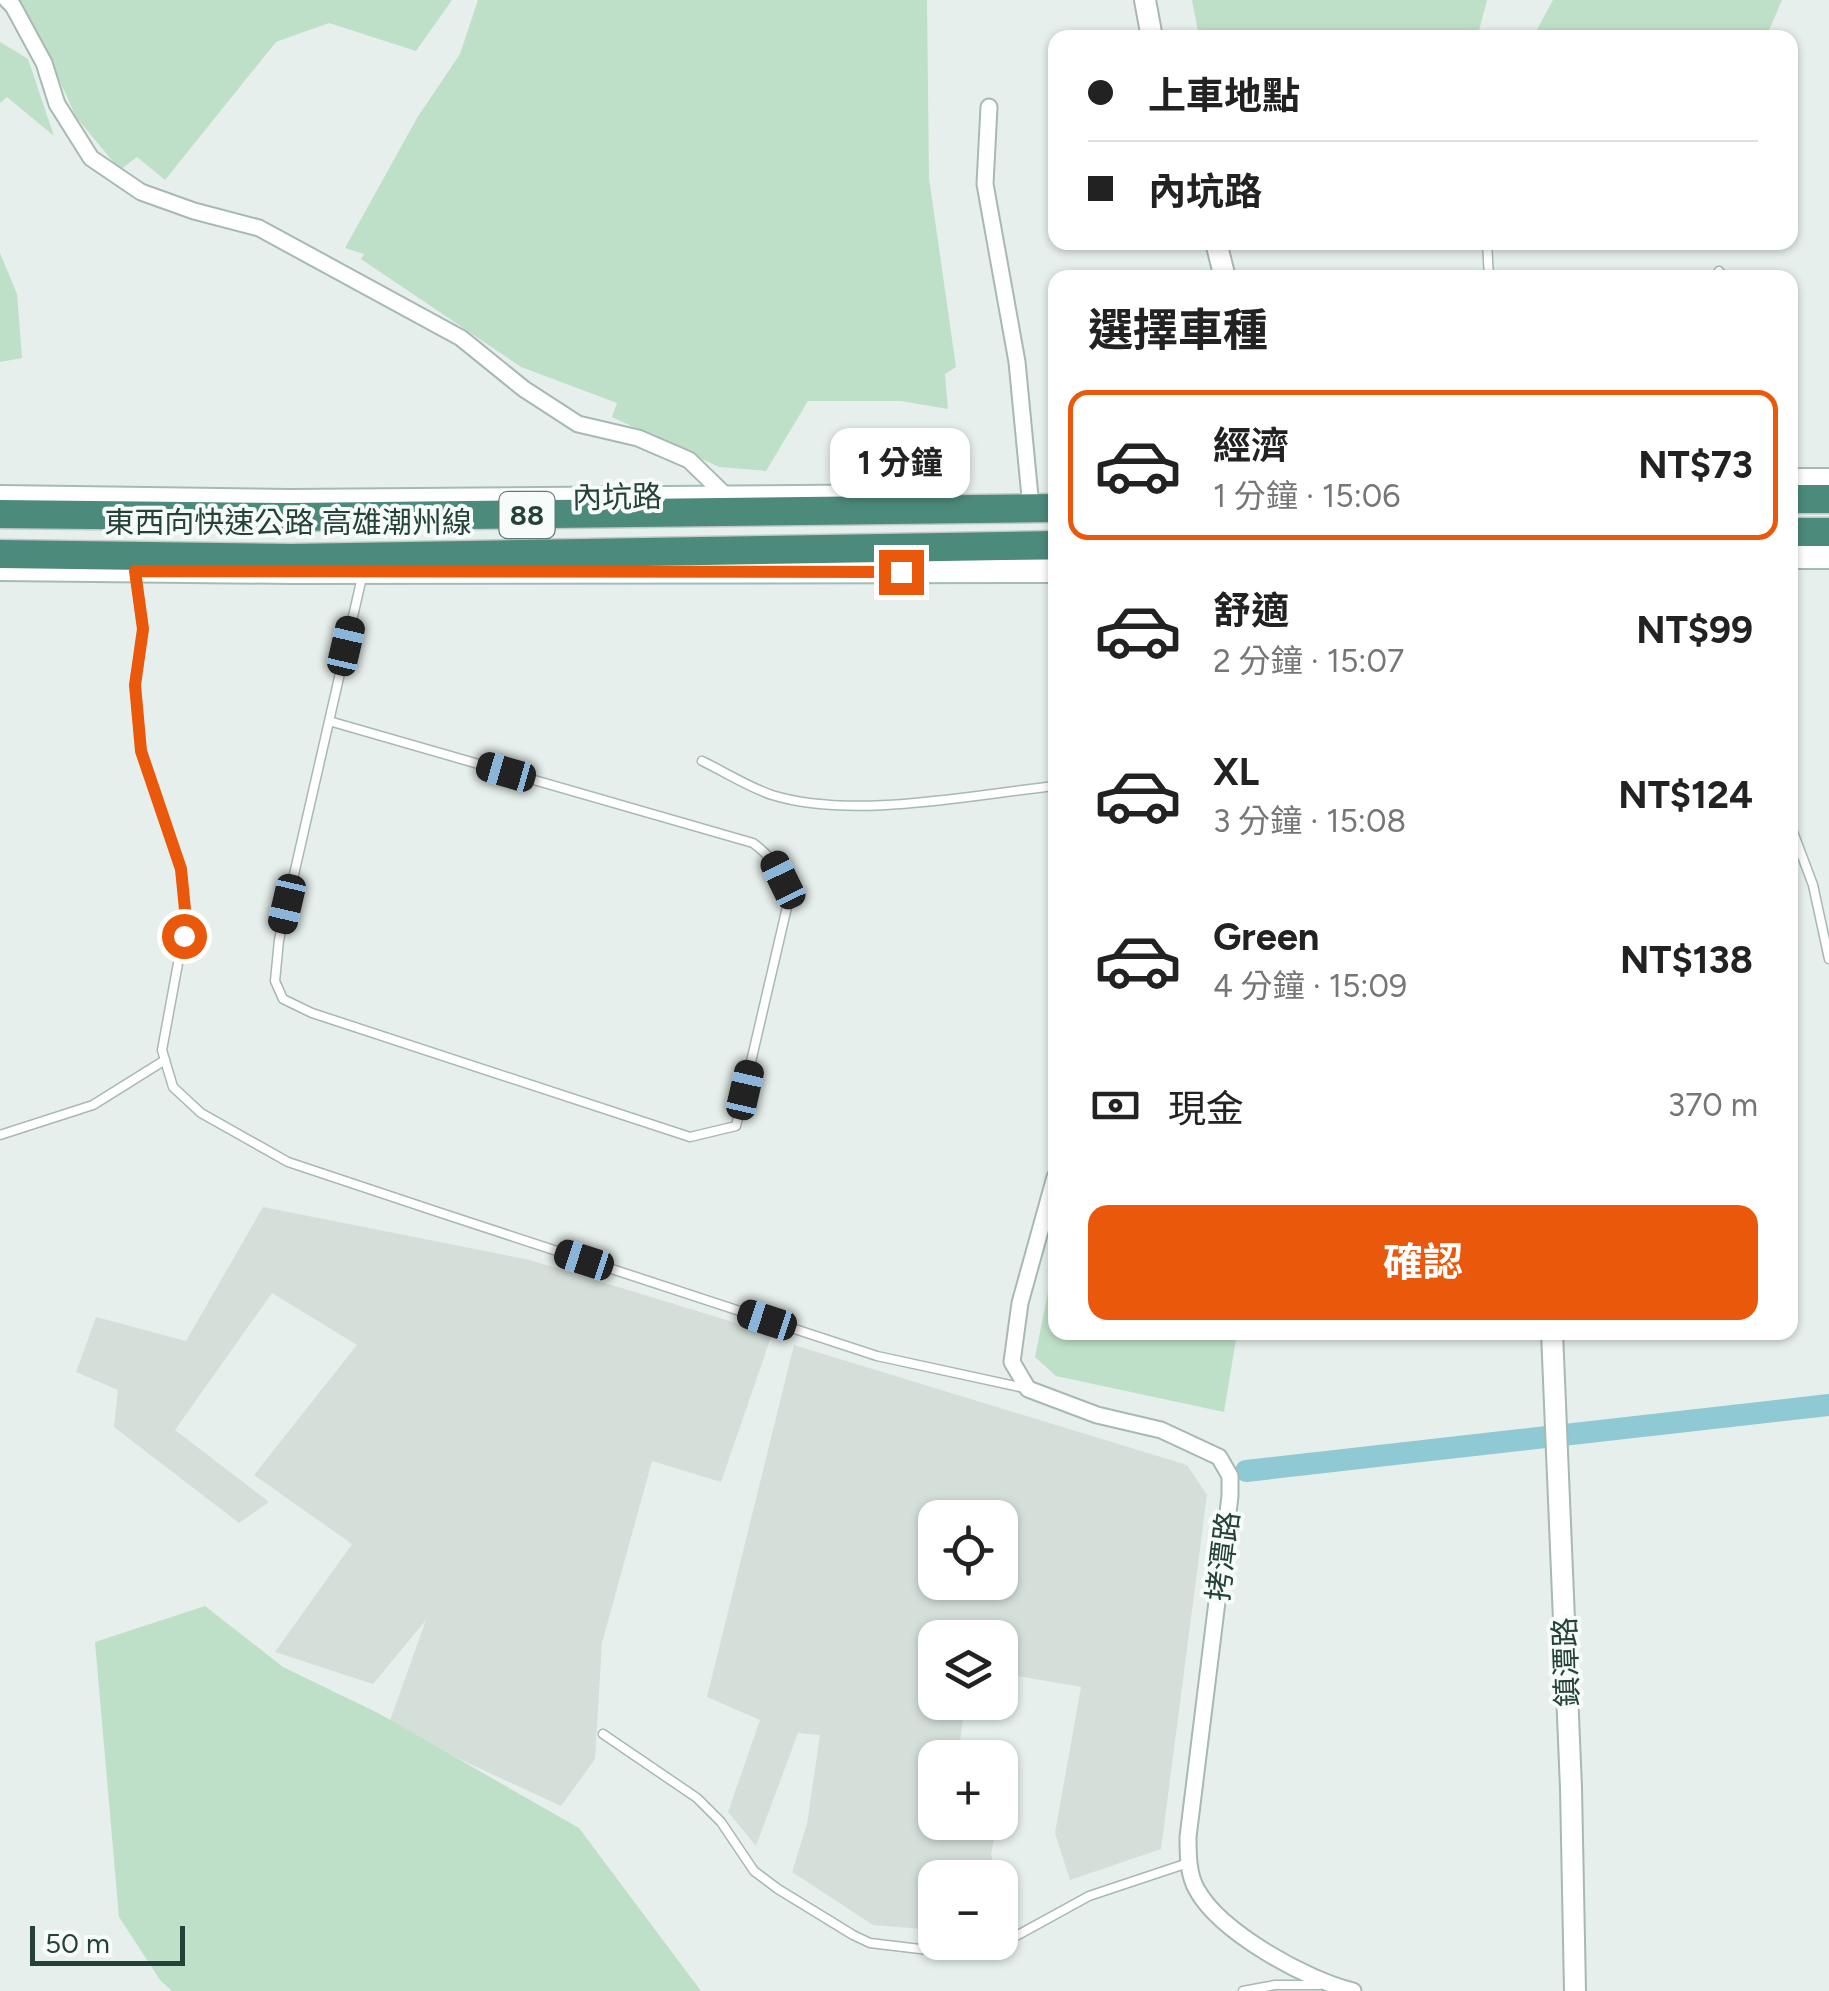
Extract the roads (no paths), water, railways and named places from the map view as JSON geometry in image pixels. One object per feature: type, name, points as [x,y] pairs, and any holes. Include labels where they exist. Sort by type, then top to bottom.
[{"type":"highway","points":[[1798,499],[1829,499]]},
{"type":"highway","name":"東西向快速公路 高雄潮州線","points":[[0,514],[290,518],[1043,502]]},
{"type":"highway","points":[[1798,532],[1829,532]]},
{"type":"highway","name":"東西向快速公路 高雄潮州線","points":[[0,554],[291,558],[1048,545]]},
{"type":"main road","points":[[1798,480],[1829,480]]},
{"type":"main road","name":"內坑路","points":[[0,498],[289,501],[725,495],[1043,502]]},
{"type":"main road","points":[[1798,557],[1829,557]]},
{"type":"main road","points":[[0,569],[1048,571]]},
{"type":"street","points":[[6,0],[44,63],[58,104],[91,158],[141,192],[194,212],[259,228],[461,338],[524,389],[578,424],[638,438],[689,460],[725,495]]},
{"type":"street","points":[[1146,0],[1151,30]]},
{"type":"street","points":[[989,107],[986,184],[1043,502]]},
{"type":"street","points":[[1028,1389],[1012,1362],[1020,1303],[1048,1202]]},
{"type":"street","name":"鎮潭路","points":[[1552,1340],[1576,1991]]},
{"type":"street","name":"拷潭路","points":[[1028,1389],[1097,1415],[1161,1430],[1219,1457],[1230,1476],[1188,1863]]},
{"type":"street","points":[[1188,1863],[1196,1890],[1222,1921],[1332,1989],[1354,1991]]},
{"type":"lane","points":[[135,571],[143,629],[135,685],[141,751],[181,869],[186,920],[162,1050],[173,1087],[201,1114],[288,1162],[877,1356],[1028,1389]]},
{"type":"lane","points":[[329,721],[754,842],[772,857],[783,880],[787,908],[736,1126],[690,1137],[312,1013],[283,999],[275,981],[279,940],[362,572]]},
{"type":"lane","points":[[702,761],[770,794],[817,804],[870,806],[1048,787]]},
{"type":"lane","points":[[1798,845],[1813,885],[1829,959]]},
{"type":"lane","points":[[0,1135],[93,1104],[165,1060]]},
{"type":"lane","points":[[603,1734],[697,1798],[766,1880],[870,1943],[918,1949]]},
{"type":"lane","points":[[1018,1935],[1089,1896],[1188,1863]]},
{"type":"lane","points":[[1243,1991],[1295,1984],[1332,1989]]},
{"type":"waterway","points":[[1246,1471],[1829,1405]]}]
